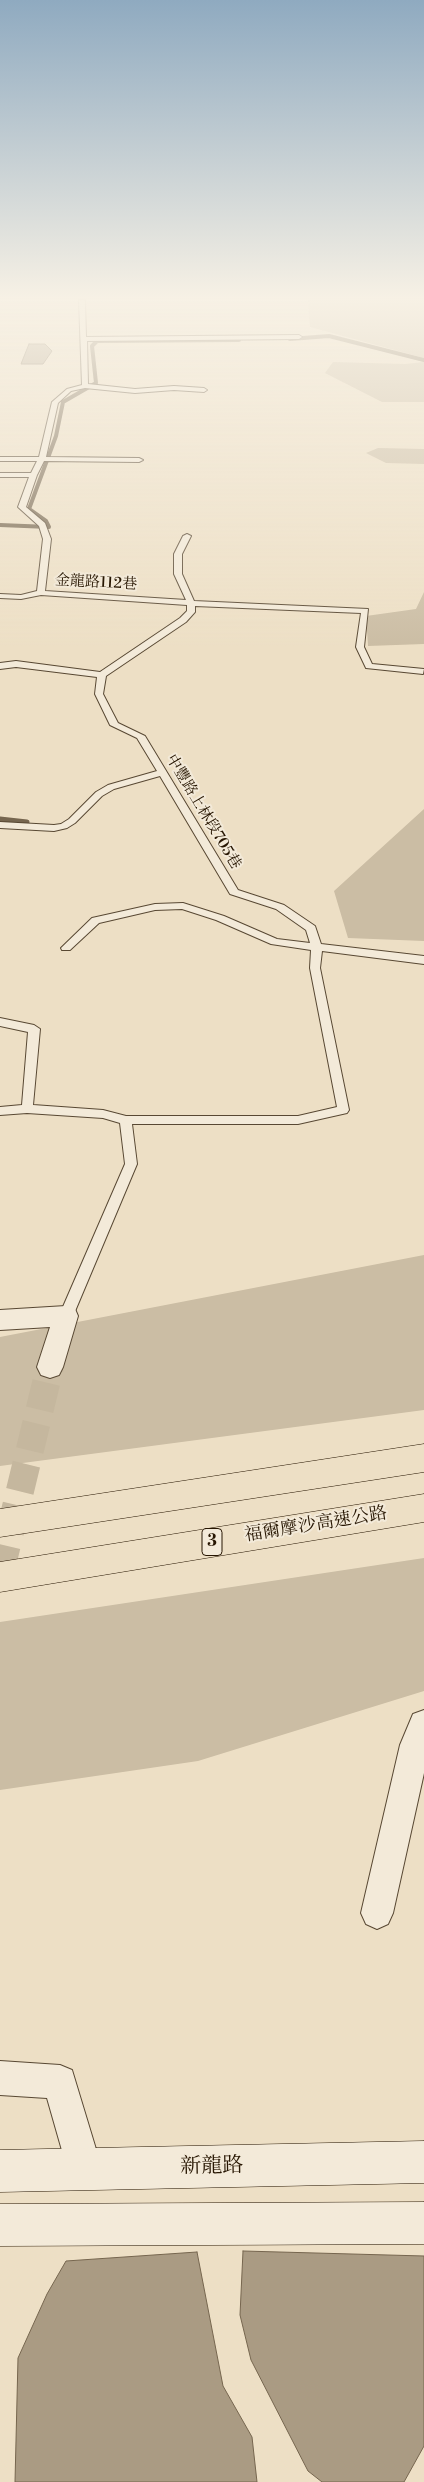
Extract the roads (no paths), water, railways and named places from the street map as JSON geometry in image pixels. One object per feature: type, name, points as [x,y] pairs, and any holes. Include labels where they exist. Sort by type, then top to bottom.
[{"type":"highway","points":[[0,1523],[424,1458]]},
{"type":"highway","name":"福爾摩沙高速公路","points":[[0,1577],[424,1508]]},
{"type":"street","points":[[0,1320],[66,1316],[50,1367]]},
{"type":"street","points":[[376,1913],[415,1745],[424,1725]]},
{"type":"street","points":[[0,2078],[60,2082],[84,2169]]},
{"type":"street","name":"新龍路","points":[[0,2171],[424,2162]]},
{"type":"street","points":[[0,2225],[424,2222]]},
{"type":"lane","points":[[41,593],[47,539],[42,525],[22,508],[33,475],[42,460],[52,416]]},
{"type":"lane","points":[[0,459],[139,460]]},
{"type":"lane","points":[[0,475],[33,475]]},
{"type":"lane","points":[[0,666],[16,664],[102,675],[183,620],[191,612],[191,603],[178,574],[178,554],[187,536]]},
{"type":"lane","name":"金龍路112巷","points":[[0,596],[21,597],[41,593],[191,603],[365,611],[360,647],[369,666],[424,671]]},
{"type":"lane","name":"中豐路上林段705巷","points":[[102,675],[99,694],[114,725],[140,736],[234,892],[280,906],[310,928],[317,947]]},
{"type":"lane","points":[[0,826],[54,828],[64,826],[105,790],[161,773]]},
{"type":"lane","points":[[66,948],[96,920],[155,907],[183,906],[220,918],[275,942],[424,960]]},
{"type":"lane","points":[[0,1111],[27,1109],[103,1114],[126,1120],[298,1120],[344,1110],[314,968],[317,947]]},
{"type":"lane","points":[[0,1022],[34,1030],[27,1109]]},
{"type":"lane","points":[[66,1316],[130,1164],[126,1120]]},
{"type":"waterway","points":[[0,525],[49,527],[46,521],[29,509],[56,436],[60,416]]},
{"type":"waterway","points":[[0,819],[27,822]]},
{"type":"tunnel","points":[[0,1573],[50,1367]]}]
